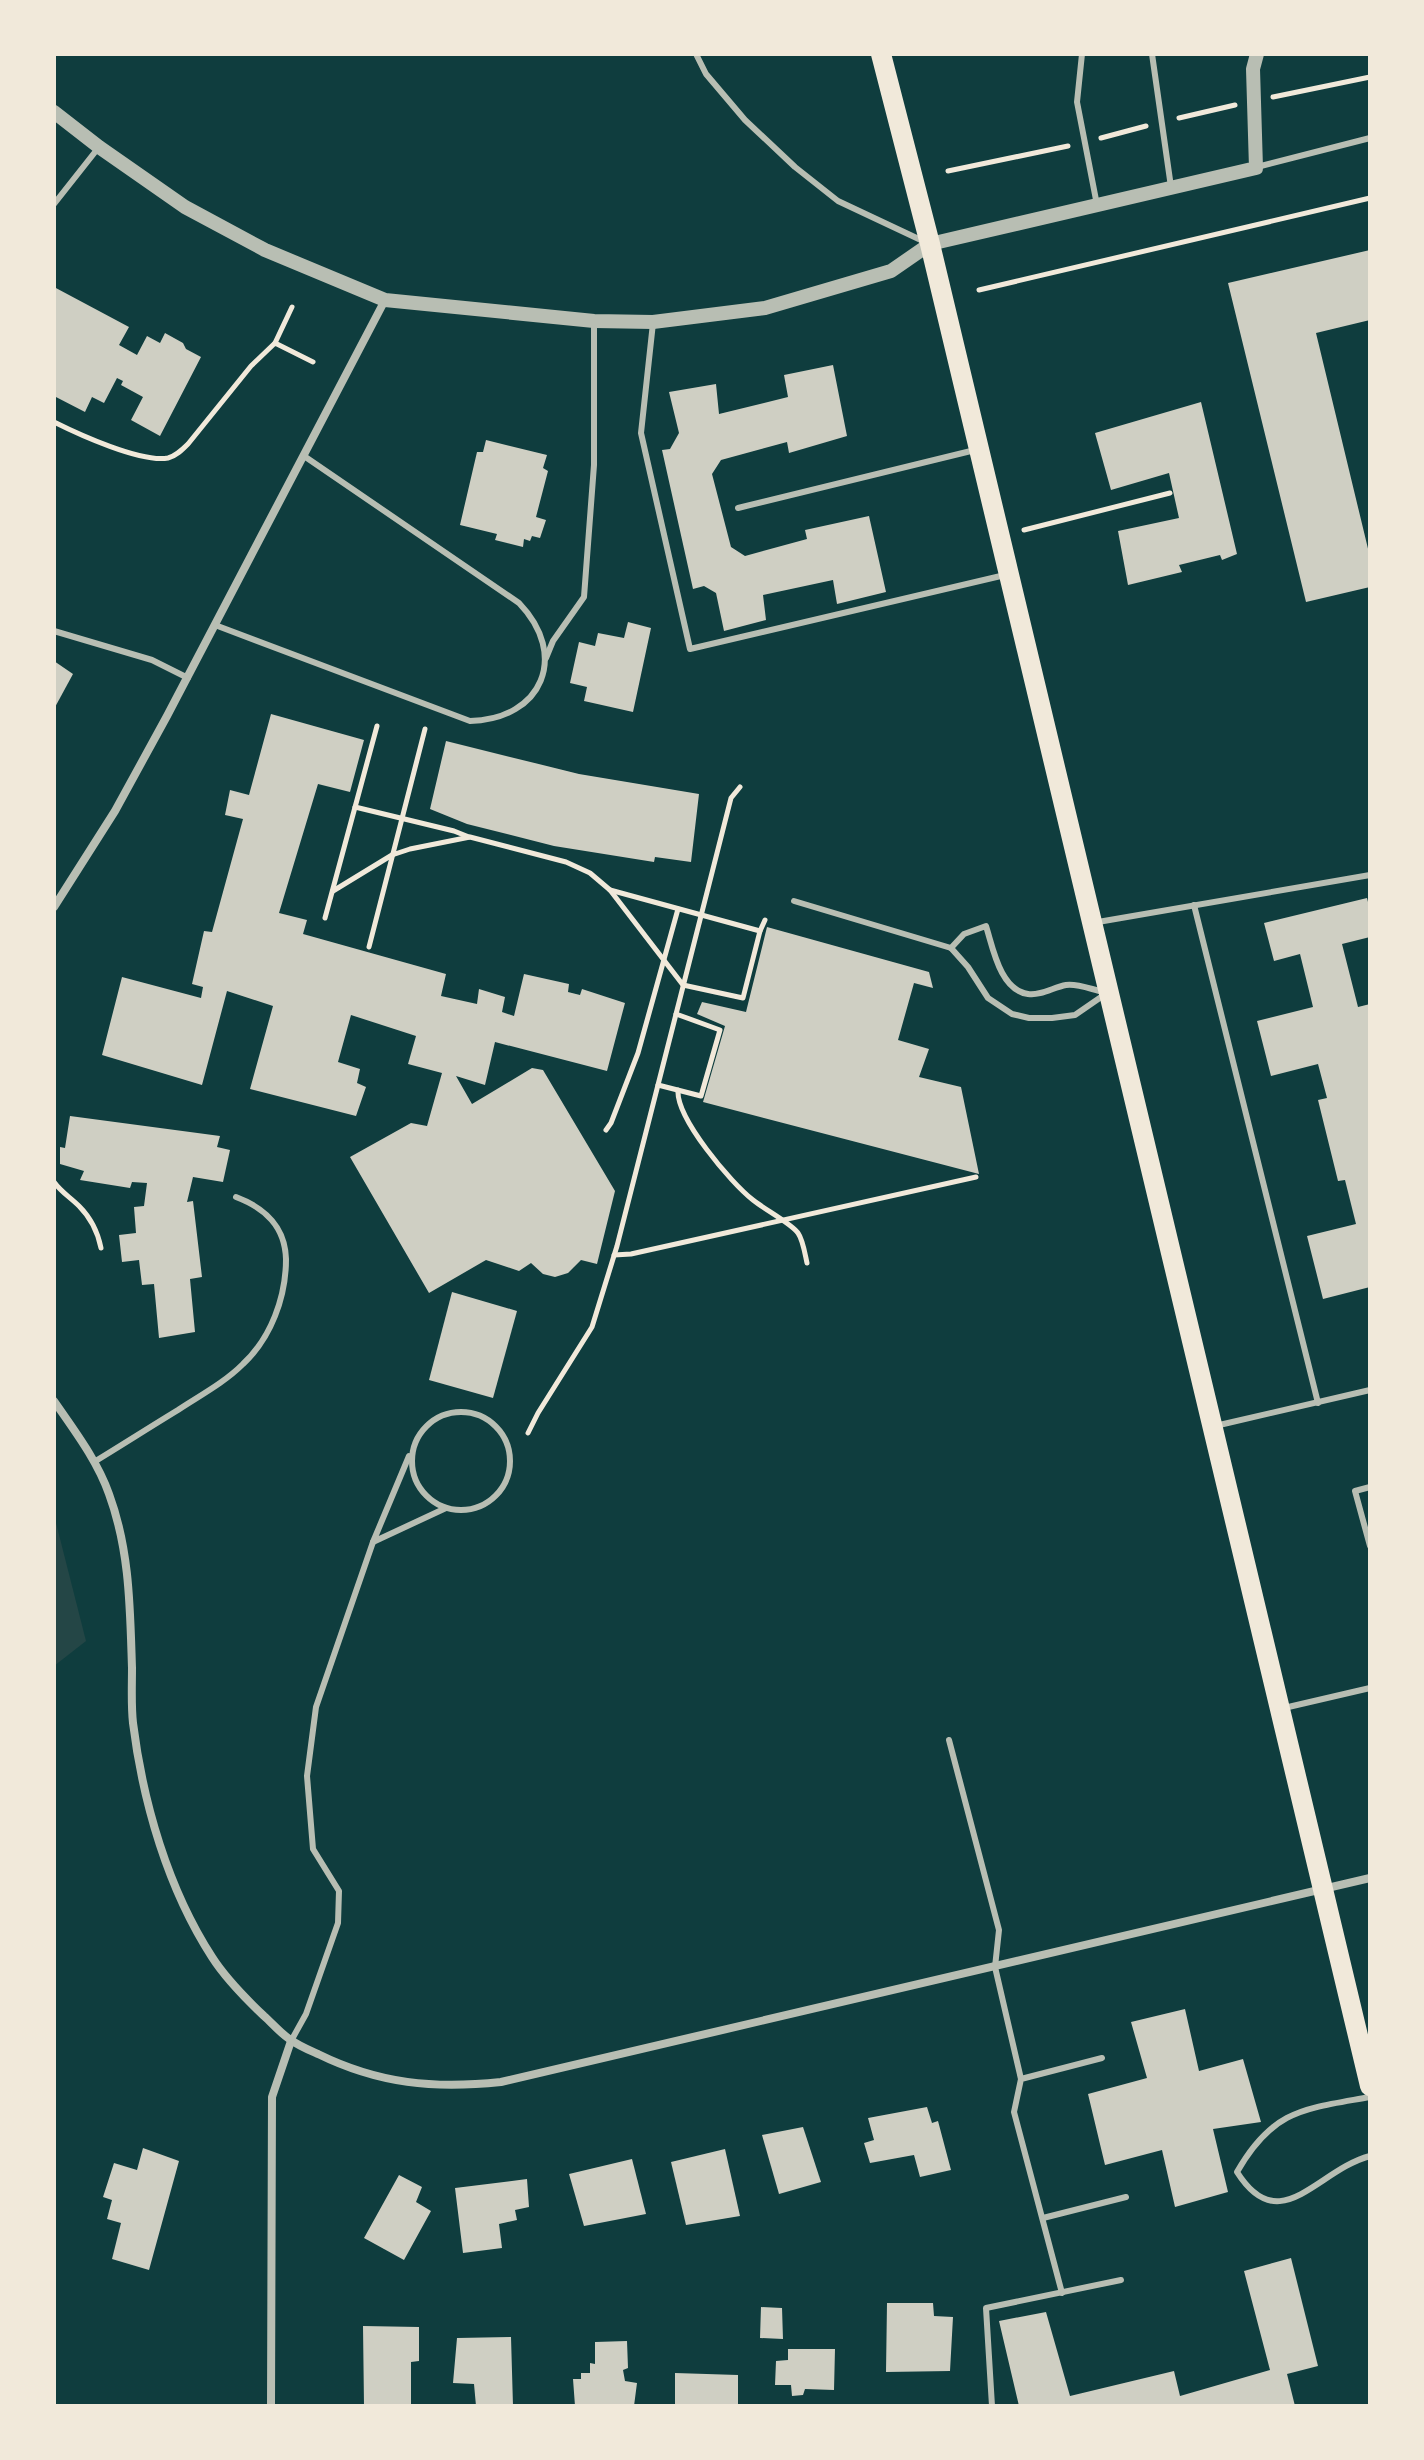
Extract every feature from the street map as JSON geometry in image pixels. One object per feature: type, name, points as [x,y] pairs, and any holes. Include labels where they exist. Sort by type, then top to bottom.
[{"type":"main road","points":[[881,54],[930,244],[1370,2086]]},
{"type":"street","points":[[54,112],[185,207],[265,250],[385,300],[594,321],[653,322],[765,308],[891,271],[930,244],[1256,168],[1253,69],[1257,54]]},
{"type":"street","points":[[54,907],[115,811],[188,678],[385,300]]},
{"type":"street","points":[[55,1403],[94,1462],[109,1493],[127,1565],[133,1719],[148,1803],[168,1866],[191,1922],[213,1959],[241,1994],[291,2041],[335,2062],[380,2077],[425,2086],[501,2082],[1370,1878]]},
{"type":"street","points":[[271,2406],[272,2097],[291,2041]]},
{"type":"lane","points":[[696,54],[706,74],[745,120],[795,167],[838,201],[930,244]]},
{"type":"lane","points":[[1082,54],[1077,102],[1097,205]]},
{"type":"lane","points":[[1152,54],[1171,187]]},
{"type":"lane","points":[[1256,168],[1370,138]]},
{"type":"lane","points":[[54,204],[99,147]]},
{"type":"lane","points":[[215,625],[470,721],[492,720],[512,713],[529,699],[540,681],[553,641],[584,597],[594,465],[594,321]]},
{"type":"lane","points":[[653,322],[641,433],[690,649],[1008,574]]},
{"type":"lane","points":[[738,508],[979,450]]},
{"type":"lane","points":[[304,456],[519,603],[534,618],[543,638],[546,659]]},
{"type":"lane","points":[[54,631],[152,660],[188,678]]},
{"type":"lane","points":[[1092,923],[1370,875]]},
{"type":"lane","points":[[794,901],[951,948],[988,998],[1012,1014],[1029,1018],[1075,1015],[1107,993]]},
{"type":"lane","points":[[1194,905],[1318,1403]]},
{"type":"lane","points":[[951,948],[964,934],[986,926],[1000,971],[1010,984],[1027,994],[1046,992],[1068,984],[1107,993]]},
{"type":"lane","points":[[94,1462],[221,1382],[243,1364],[261,1343],[277,1313],[286,1281],[285,1252],[275,1223],[257,1205],[236,1197]]},
{"type":"lane","points":[[1212,1427],[1370,1390]]},
{"type":"lane","points":[[291,2041],[306,2014],[338,1923],[339,1891],[313,1849],[307,1776],[316,1707],[373,1542],[412,1449],[419,1433],[431,1421],[446,1413],[463,1410],[479,1414],[493,1423],[504,1436],[510,1452],[510,1469],[505,1485],[494,1498],[479,1507],[463,1510],[446,1508],[432,1502],[422,1491],[411,1464],[412,1449]]},
{"type":"lane","points":[[1370,1487],[1355,1491],[1370,1546]]},
{"type":"lane","points":[[373,1542],[446,1508]]},
{"type":"lane","points":[[1279,1709],[1370,1688]]},
{"type":"lane","points":[[949,1740],[999,1930],[995,1967],[1021,2079],[1014,2112],[1062,2293]]},
{"type":"lane","points":[[1021,2079],[1102,2058]]},
{"type":"lane","points":[[1370,2097],[1315,2107],[1281,2119],[1252,2146],[1237,2172],[1249,2191],[1274,2202],[1290,2201],[1354,2160],[1370,2156]]},
{"type":"lane","points":[[1043,2218],[1126,2197]]},
{"type":"lane","points":[[992,2406],[986,2308],[1121,2280]]},
{"type":"path","points":[[979,290],[1370,198]]},
{"type":"path","points":[[54,422],[136,455],[169,458],[188,444],[251,366],[275,343],[292,307]]},
{"type":"path","points":[[275,343],[313,362]]},
{"type":"path","points":[[999,537],[1170,493]]},
{"type":"path","points":[[325,918],[377,726]]},
{"type":"path","points":[[369,947],[425,729]]},
{"type":"path","points":[[528,1433],[592,1327],[614,1255],[731,798],[740,787]]},
{"type":"path","points":[[355,807],[566,862],[590,873],[610,890],[683,985],[743,998],[765,920]]},
{"type":"path","points":[[333,891],[392,855],[470,837]]},
{"type":"path","points":[[610,890],[760,931]]},
{"type":"path","points":[[606,1130],[638,1053],[678,909]]},
{"type":"path","points":[[658,1085],[701,1096],[720,1030],[676,1014]]},
{"type":"path","points":[[678,1090],[684,1112],[702,1143],[750,1198],[798,1233],[807,1263]]},
{"type":"path","points":[[614,1255],[631,1254],[976,1177]]},
{"type":"path","points":[[54,1182],[89,1219],[99,1236],[101,1248]]},
{"type":"shaded area","points":[[54,1515],[86,1641],[54,1666]]},
{"type":"building","points":[[1370,250],[1370,320],[1316,333],[1370,557],[1370,587],[1306,602],[1228,283]]},
{"type":"building","points":[[54,287],[129,327],[119,345],[137,355],[147,336],[160,343],[165,333],[201,357],[160,436],[131,420],[143,397],[121,385],[123,381],[117,378],[104,403],[92,397],[85,412],[54,396]]},
{"type":"building","points":[[833,365],[847,436],[789,453],[787,442],[721,460],[712,474],[731,547],[745,556],[807,539],[805,530],[869,516],[886,592],[837,604],[833,580],[763,595],[766,620],[724,631],[716,593],[704,586],[693,589],[662,450],[670,449],[679,433],[669,392],[716,384],[719,414],[788,397],[784,375]]},
{"type":"building","points":[[1201,402],[1237,554],[1222,560],[1220,555],[1179,565],[1182,572],[1128,585],[1118,531],[1179,518],[1169,473],[1111,490],[1095,433]]},
{"type":"building","points":[[486,440],[547,455],[543,468],[548,471],[536,517],[546,520],[540,538],[532,536],[530,541],[524,539],[523,547],[495,540],[497,534],[460,525],[477,452],[483,452]]},
{"type":"building","points":[[628,622],[651,628],[633,712],[584,701],[587,687],[570,683],[579,642],[595,646],[598,633],[624,638]]},
{"type":"building","points":[[54,661],[73,674],[54,709]]},
{"type":"building","points":[[271,714],[364,740],[350,792],[318,784],[279,913],[307,920],[303,934],[446,974],[441,996],[477,1004],[479,989],[505,997],[502,1012],[514,1016],[524,974],[569,984],[568,992],[580,995],[582,989],[625,1003],[607,1071],[495,1042],[485,1085],[456,1076],[472,1104],[532,1068],[543,1070],[615,1191],[597,1264],[581,1260],[568,1273],[555,1277],[543,1274],[531,1263],[519,1271],[486,1260],[429,1293],[350,1157],[411,1123],[427,1126],[442,1073],[408,1064],[416,1036],[351,1015],[338,1062],[360,1069],[357,1083],[366,1087],[356,1116],[250,1089],[273,1006],[227,991],[202,1085],[102,1055],[122,977],[201,998],[203,987],[192,984],[204,931],[212,932],[243,819],[225,815],[230,790],[249,795]]},
{"type":"building","points":[[446,741],[579,774],[699,794],[691,862],[655,857],[654,862],[554,846],[467,824],[430,809]]},
{"type":"building","points":[[1367,898],[1370,937],[1342,944],[1358,1007],[1370,1004],[1370,1287],[1323,1299],[1307,1236],[1356,1224],[1345,1180],[1338,1181],[1318,1100],[1327,1098],[1318,1064],[1271,1076],[1257,1021],[1313,1007],[1300,954],[1274,961],[1264,923]]},
{"type":"building","points":[[767,927],[929,972],[933,988],[914,983],[898,1040],[929,1049],[919,1077],[961,1087],[979,1174],[703,1102],[725,1026],[697,1014],[702,1002],[746,1012]]},
{"type":"building","points":[[70,1116],[220,1136],[217,1147],[230,1150],[223,1182],[193,1177],[187,1202],[193,1201],[202,1277],[190,1279],[195,1332],[159,1338],[154,1284],[142,1285],[139,1260],[122,1262],[119,1235],[136,1233],[134,1207],[144,1206],[147,1183],[132,1182],[130,1188],[80,1180],[84,1171],[60,1164],[60,1147],[65,1148]]},
{"type":"building","points":[[452,1292],[517,1311],[493,1398],[429,1380]]},
{"type":"building","points":[[1185,2009],[1199,2071],[1243,2059],[1261,2122],[1213,2129],[1228,2192],[1175,2207],[1162,2150],[1105,2165],[1088,2094],[1147,2078],[1131,2022]]},
{"type":"building","points":[[927,2107],[932,2123],[938,2121],[951,2170],[920,2177],[914,2155],[870,2163],[864,2143],[874,2140],[868,2118]]},
{"type":"building","points":[[803,2127],[821,2182],[779,2194],[762,2135]]},
{"type":"building","points":[[143,2148],[179,2161],[149,2270],[112,2259],[121,2223],[107,2219],[112,2200],[103,2197],[114,2163],[137,2170]]},
{"type":"building","points":[[725,2149],[740,2216],[686,2225],[671,2162]]},
{"type":"building","points":[[632,2159],[646,2214],[584,2226],[569,2174]]},
{"type":"building","points":[[399,2175],[422,2187],[416,2202],[431,2211],[404,2260],[364,2238]]},
{"type":"building","points":[[527,2179],[529,2207],[515,2210],[517,2220],[499,2224],[502,2248],[463,2253],[455,2188]]},
{"type":"building","points":[[1291,2258],[1318,2366],[1287,2374],[1295,2406],[1019,2406],[999,2321],[1046,2312],[1070,2396],[1174,2371],[1180,2396],[1270,2370],[1244,2271]]},
{"type":"building","points":[[887,2303],[933,2303],[934,2316],[953,2317],[950,2371],[886,2372]]},
{"type":"building","points":[[761,2307],[782,2308],[783,2339],[760,2338]]},
{"type":"building","points":[[363,2326],[419,2327],[419,2361],[411,2362],[411,2406],[364,2406]]},
{"type":"building","points":[[511,2337],[513,2406],[476,2406],[474,2384],[453,2383],[457,2338]]},
{"type":"building","points":[[627,2341],[628,2368],[623,2370],[625,2381],[637,2383],[634,2406],[575,2406],[573,2379],[581,2379],[581,2373],[590,2373],[590,2363],[595,2364],[595,2342]]},
{"type":"building","points":[[788,2349],[835,2349],[834,2390],[805,2389],[803,2395],[792,2396],[791,2385],[775,2385],[776,2361],[788,2360]]},
{"type":"building","points":[[675,2373],[738,2375],[738,2406],[675,2406]]}]
